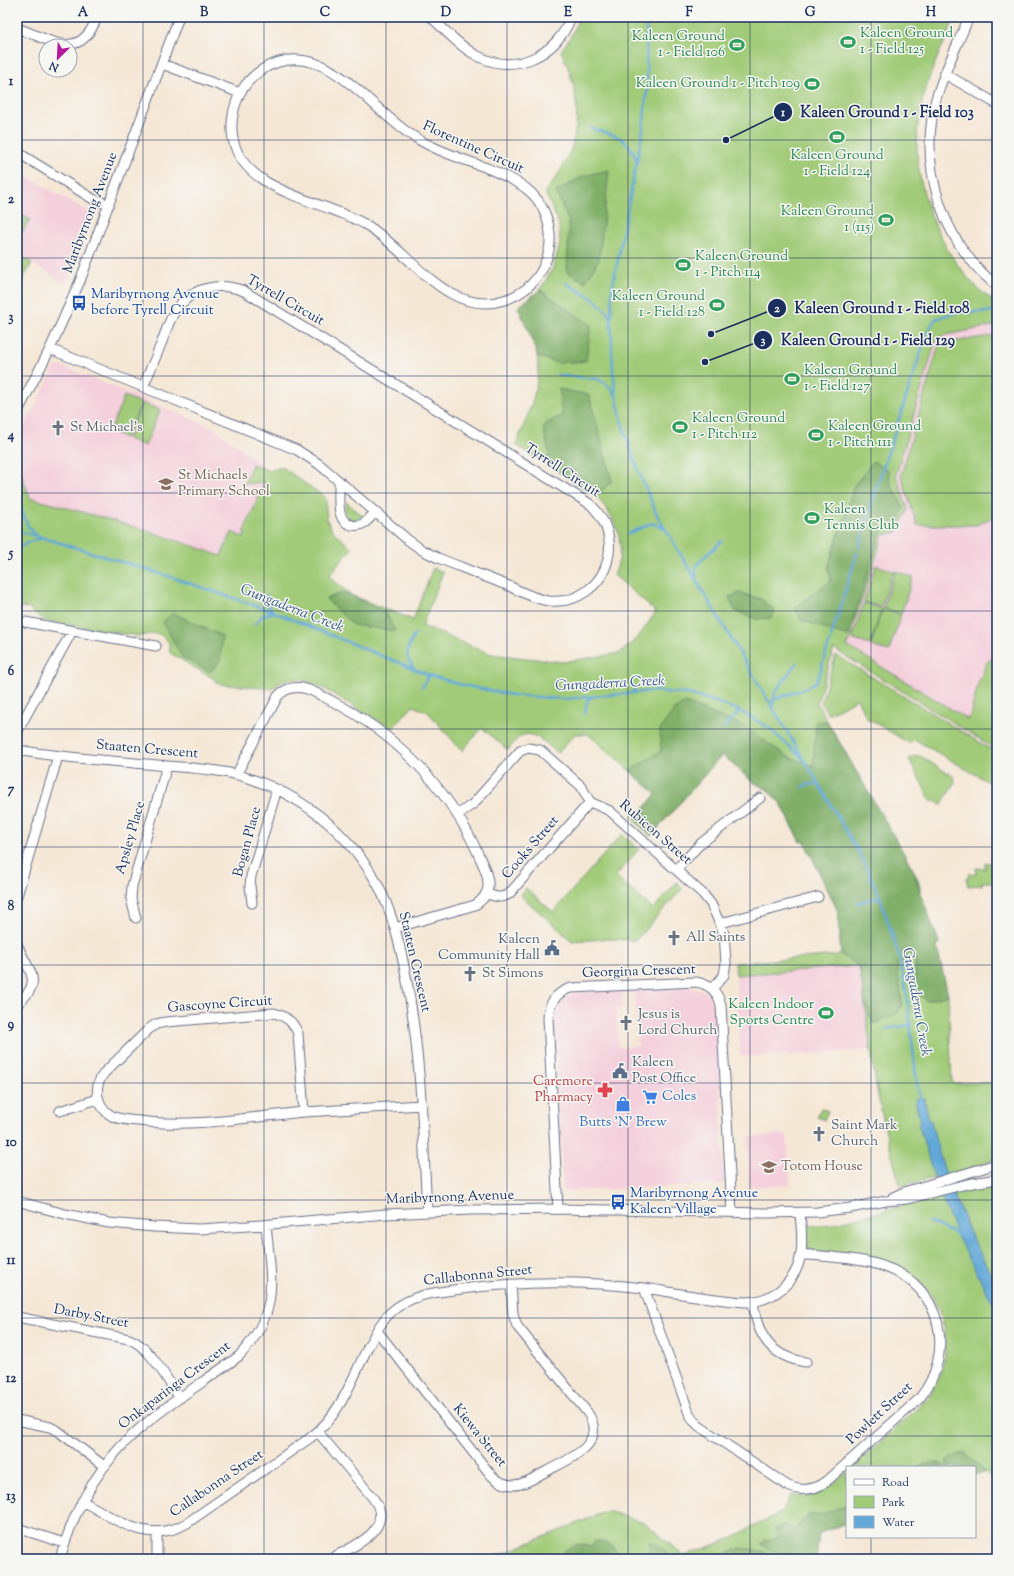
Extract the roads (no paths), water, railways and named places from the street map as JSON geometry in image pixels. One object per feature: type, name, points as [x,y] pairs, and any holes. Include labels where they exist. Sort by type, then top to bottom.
[{"type":"street","points":[[17,28],[62,44],[72,44],[81,41],[88,35],[97,17]]},
{"type":"street","name":"Maribyrnong Avenue","points":[[17,413],[50,349],[80,281],[179,17]]},
{"type":"street","points":[[431,17],[464,47],[477,56],[491,62],[506,64],[522,62],[544,53],[561,37],[571,17]]},
{"type":"street","points":[[970,17],[936,98],[931,123],[930,155],[935,187],[942,212],[960,246],[976,267],[997,286]]},
{"type":"street","name":"Florentine Circuit","points":[[304,60],[326,67],[339,75],[401,128],[415,138],[509,178],[529,190],[543,208],[550,231],[550,246],[542,269],[534,282],[522,292],[501,302],[485,304],[470,302],[448,293],[366,225],[351,217],[272,186],[254,174],[240,157],[232,136],[232,114],[240,93],[254,75],[281,61],[304,60]]},
{"type":"street","points":[[162,64],[240,93]]},
{"type":"street","points":[[945,74],[997,104]]},
{"type":"street","points":[[17,152],[93,199],[109,205]]},
{"type":"street","name":"Tyrrell Circuit","points":[[50,349],[297,450],[312,459],[415,545],[430,554],[535,597],[548,600],[570,599],[588,590],[602,574],[609,554],[610,540],[606,526],[595,509],[584,500],[255,297],[237,288],[217,286],[204,289],[192,294],[181,303],[170,320],[143,387]]},
{"type":"street","points":[[339,481],[339,508],[342,519],[345,523],[355,526],[364,524],[375,512]]},
{"type":"street","points":[[25,622],[156,646]]},
{"type":"street","points":[[17,732],[72,631]]},
{"type":"street","points":[[236,775],[278,696],[288,689],[295,687],[303,688],[322,696],[351,711],[392,740],[427,775],[457,815],[474,844],[487,875],[488,882],[486,893],[475,905],[395,928]]},
{"type":"street","points":[[457,815],[473,804],[520,751],[528,748],[534,748],[543,752],[581,786],[590,802]]},
{"type":"street","name":"Staaten Crescent","points":[[17,750],[58,756],[215,771],[236,775],[277,789],[314,812],[346,840],[364,863],[379,888],[395,928],[406,978],[413,1020],[422,1105],[427,1212]]},
{"type":"street","points":[[17,896],[58,756]]},
{"type":"street","name":"Apsley Place","points":[[136,918],[131,900],[132,886],[167,766]]},
{"type":"street","name":"Bogan Place","points":[[252,903],[250,886],[251,876],[277,789]]},
{"type":"street","points":[[676,870],[700,844],[760,798]]},
{"type":"street","name":"Rubicon Street","points":[[590,802],[610,811],[706,897],[721,923],[725,938],[726,969],[722,978],[712,990]]},
{"type":"street","name":"Cooks Street","points":[[486,893],[499,897],[509,894],[590,802]]},
{"type":"street","points":[[721,923],[818,897]]},
{"type":"street","points":[[17,944],[32,977],[32,985],[29,993],[17,1004]]},
{"type":"street","name":"Georgina Crescent","points":[[558,1209],[548,1018],[549,1009],[553,1001],[563,991],[576,988],[691,982],[705,984],[712,990],[720,1001],[722,1010],[732,1212]]},
{"type":"street","name":"Gascoyne Circuit","points":[[98,1099],[98,1087],[102,1075],[156,1024],[274,1013],[287,1018],[294,1025],[298,1034],[304,1112]]},
{"type":"street","points":[[60,1111],[98,1099],[105,1110],[115,1117],[157,1123],[195,1123],[304,1112],[422,1105]]},
{"type":"street","name":"Maribyrnong Avenue","points":[[17,1201],[65,1214],[132,1226],[200,1229],[427,1212],[558,1209],[800,1213],[844,1209],[886,1201],[904,1192],[923,1190],[965,1179],[997,1164]]},
{"type":"street","name":"Maribyrnong Avenue","points":[[965,1179],[997,1179]]},
{"type":"street","name":"Callabonna Street","points":[[82,1502],[136,1529],[157,1533],[176,1529],[187,1523],[318,1432],[335,1412],[376,1331],[391,1312],[405,1302],[420,1296],[469,1288],[511,1284],[578,1283],[644,1288],[739,1302],[753,1302],[766,1299],[783,1289],[795,1273],[801,1254],[800,1213]]},
{"type":"street","name":"Onkaparinga Crescent","points":[[60,1559],[64,1543],[82,1502],[104,1466],[121,1446],[140,1427],[239,1356],[251,1343],[260,1329],[267,1313],[270,1296],[266,1225]]},
{"type":"street","name":"Powlett Street","points":[[644,1288],[689,1413],[693,1420],[783,1484],[793,1488],[808,1490],[818,1487],[827,1481],[919,1399],[929,1386],[936,1370],[940,1345],[938,1324],[930,1304],[920,1290],[900,1273],[877,1264],[801,1254]]},
{"type":"street","name":"Kiewa Street","points":[[376,1331],[494,1478],[507,1485],[521,1484],[582,1452],[590,1441],[593,1429],[587,1412],[517,1326],[514,1318],[511,1284]]},
{"type":"street","points":[[753,1302],[758,1327],[769,1345],[786,1357],[806,1362]]},
{"type":"street","name":"Darby Street","points":[[17,1317],[129,1339],[137,1342],[146,1350],[180,1398]]},
{"type":"street","points":[[17,1420],[50,1427],[58,1431],[104,1466]]},
{"type":"street","points":[[318,1432],[373,1498],[378,1505],[379,1514],[377,1526],[369,1537],[330,1559]]},
{"type":"street","points":[[17,1528],[64,1543]]},
{"type":"street","points":[[157,1533],[157,1559]]},
{"type":"water","name":"Gungaderra Creek","points":[[924,1098],[929,1120],[931,1121],[949,1184],[969,1231],[997,1287],[997,1311],[958,1238],[937,1186],[918,1123],[920,1122],[915,1099]]},
{"type":"waterway","points":[[646,17],[647,90],[643,129],[612,289],[611,326],[616,395],[622,423],[638,470],[658,517],[803,758]]},
{"type":"waterway","points":[[590,128],[613,135],[626,142],[634,154],[637,163]]},
{"type":"waterway","points":[[566,283],[597,302],[611,318]]},
{"type":"waterway","points":[[859,547],[927,333],[935,319],[958,312],[992,312]]},
{"type":"waterway","points":[[557,375],[598,379],[609,386],[616,395]]},
{"type":"waterway","points":[[17,499],[28,526],[36,535]]},
{"type":"waterway","points":[[628,534],[651,523],[664,528]]},
{"type":"waterway","name":"Gungaderra Creek","points":[[17,531],[168,576],[274,612],[429,675],[462,685],[512,695],[563,699],[654,691],[689,694],[740,711],[769,728],[805,761],[862,858],[880,897],[899,956],[907,997],[917,1084],[921,1100]]},
{"type":"waterway","points":[[17,549],[31,541],[42,538]]},
{"type":"waterway","points":[[696,580],[696,567],[700,561],[722,541]]},
{"type":"waterway","points":[[831,637],[857,553]]},
{"type":"waterway","name":"Gungaderra Creek","points":[[255,624],[262,616],[274,612],[269,607],[267,595]]},
{"type":"waterway","points":[[413,667],[407,654],[410,643],[415,634]]},
{"type":"waterway","points":[[773,700],[806,688],[817,681],[830,641]]},
{"type":"waterway","points":[[772,708],[775,693],[796,663]]},
{"type":"waterway","points":[[422,687],[429,675]]},
{"type":"waterway","points":[[631,683],[635,693]]},
{"type":"waterway","points":[[585,713],[587,701],[591,698]]},
{"type":"waterway","points":[[724,727],[740,711]]},
{"type":"waterway","points":[[803,787],[808,784],[819,785]]},
{"type":"waterway","points":[[858,903],[880,897]]},
{"type":"waterway","points":[[886,1029],[910,1025]]},
{"type":"waterway","points":[[929,1222],[958,1235]]},
{"type":"place","name":"Kaleen Ground 1 - Field 125","points":[[848,42]]},
{"type":"place","name":"Kaleen Ground 1 - Field 106","points":[[737,45]]},
{"type":"place","name":"Kaleen Ground 1 - Pitch 109","points":[[812,84]]},
{"type":"place","name":"Kaleen Ground 1 - Field 124","points":[[837,137]]},
{"type":"place","name":"Kaleen Ground 1 - Field 103","points":[[726,140]]},
{"type":"place","name":"Kaleen Ground 1 (115)","points":[[886,220]]},
{"type":"place","name":"Kaleen Ground 1 - Pitch 114","points":[[683,265]]},
{"type":"place","name":"Maribyrnong Avenue before Tyrell Circuit","points":[[79,303]]},
{"type":"place","name":"Kaleen Ground 1 - Field 128","points":[[717,305]]},
{"type":"place","name":"Kaleen Ground 1 - Field 108","points":[[711,334]]},
{"type":"place","name":"Kaleen Ground 1 - Field 129","points":[[705,362]]},
{"type":"place","name":"Kaleen Ground 1 - Field 127","points":[[792,379]]},
{"type":"place","name":"Kaleen Ground 1 - Pitch 112","points":[[680,427]]},
{"type":"place","name":"St Michael's","points":[[58,428]]},
{"type":"place","name":"Kaleen Ground 1 - Pitch 111","points":[[816,435]]},
{"type":"place","name":"St Michaels Primary School","points":[[166,484]]},
{"type":"place","name":"Kaleen Tennis Club","points":[[812,518]]},
{"type":"place","name":"All Saints","points":[[674,938]]},
{"type":"place","name":"Kaleen Community Hall","points":[[552,948]]},
{"type":"place","name":"St Simons","points":[[470,974]]},
{"type":"place","name":"Kaleen Indoor Sports Centre","points":[[826,1013]]},
{"type":"place","name":"Jesus is Lord Church","points":[[626,1023]]},
{"type":"place","name":"Kaleen Post Office","points":[[620,1071]]},
{"type":"place","name":"Caremore Pharmacy","points":[[605,1090]]},
{"type":"place","name":"Coles","points":[[650,1097]]},
{"type":"place","name":"Butts 'N' Brew","points":[[623,1104]]},
{"type":"place","name":"Saint Mark Church","points":[[819,1134]]},
{"type":"place","name":"Totom House","points":[[769,1167]]},
{"type":"place","name":"Maribyrnong Avenue Kaleen Village","points":[[618,1202]]}]
